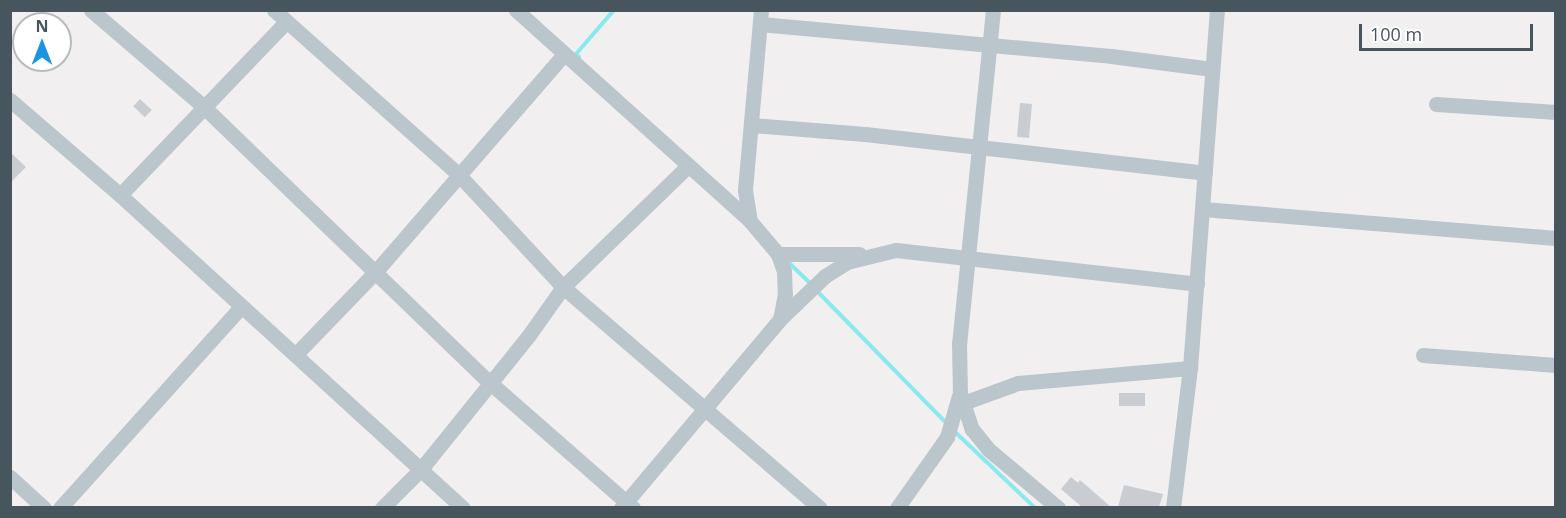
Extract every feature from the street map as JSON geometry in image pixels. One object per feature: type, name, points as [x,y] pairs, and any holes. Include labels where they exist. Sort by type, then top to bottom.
[{"type":"street","points":[[91,10],[204,107],[377,270],[488,381],[627,506],[780,319],[825,276],[869,254]]},
{"type":"street","points":[[274,10],[459,175],[563,287],[820,507]]},
{"type":"street","points":[[516,10],[750,221],[778,254],[785,294],[780,319]]},
{"type":"street","points":[[993,10],[978,146],[970,261],[959,343],[961,398],[972,429],[988,449],[1058,507]]},
{"type":"street","points":[[1173,507],[1190,368],[1216,10]]},
{"type":"street","points":[[750,221],[745,190],[760,17],[1212,69]]},
{"type":"street","points":[[120,195],[286,22]]},
{"type":"street","points":[[296,354],[377,270],[564,54]]},
{"type":"street","points":[[10,100],[120,195],[463,507]]},
{"type":"street","points":[[1436,104],[1556,112]]},
{"type":"street","points":[[751,125],[978,146],[1205,173]]},
{"type":"street","points":[[382,507],[421,469],[488,381],[529,335],[563,287],[688,166]]},
{"type":"street","points":[[1203,210],[1556,238]]},
{"type":"street","points":[[778,254],[869,254],[896,250],[970,261],[1197,284]]},
{"type":"street","points":[[60,507],[241,307]]},
{"type":"street","points":[[1423,355],[1556,365]]},
{"type":"street","points":[[961,398],[1018,383],[1190,368]]},
{"type":"street","points":[[897,507],[947,437],[961,398]]},
{"type":"street","points":[[10,477],[44,507]]},
{"type":"building","points":[[140,99],[152,110],[145,117],[133,106]]},
{"type":"building","points":[[1020,103],[1032,104],[1029,138],[1017,137]]},
{"type":"building","points":[[10,152],[26,167],[10,183]]},
{"type":"building","points":[[1119,393],[1145,393],[1145,406],[1119,406]]},
{"type":"building","points":[[1071,477],[1078,483],[1080,480],[1111,507],[1082,507],[1061,489]]},
{"type":"building","points":[[1124,485],[1163,494],[1159,507],[1118,507]]},
{"type":"waterway","points":[[579,57],[576,54],[614,10]]},
{"type":"waterway","points":[[786,260],[811,284]]},
{"type":"waterway","points":[[816,290],[947,424]]},
{"type":"waterway","points":[[954,431],[1035,508]]}]
